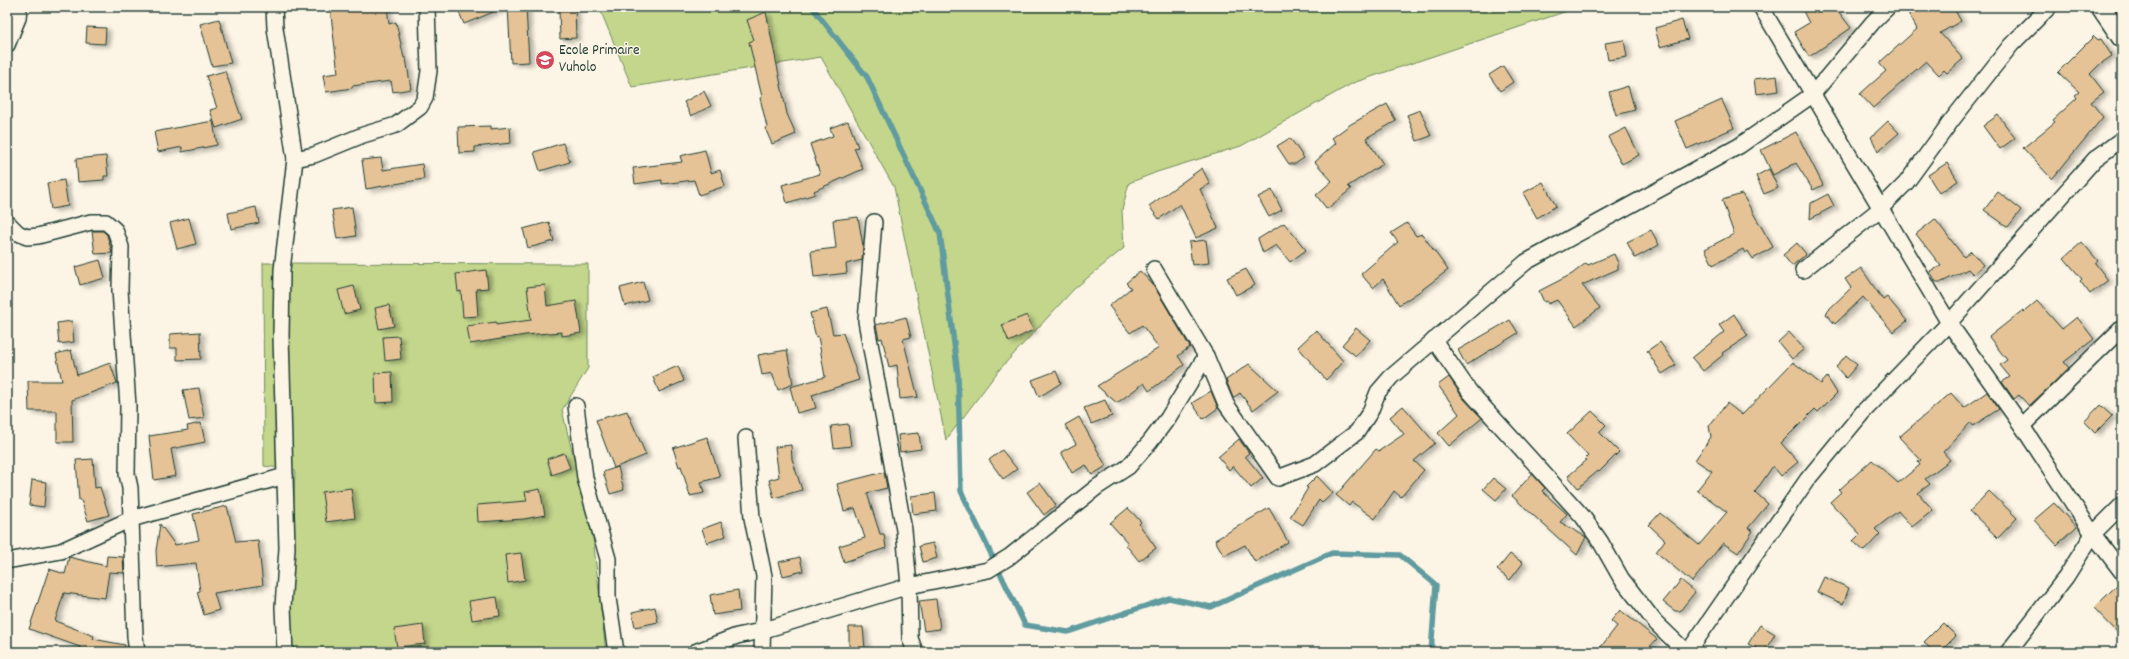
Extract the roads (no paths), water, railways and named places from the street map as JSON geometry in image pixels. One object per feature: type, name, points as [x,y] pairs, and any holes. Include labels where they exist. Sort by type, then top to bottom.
[{"type":"street","points":[[7,45],[18,18],[19,7]]},
{"type":"street","points":[[274,7],[275,28],[295,159],[282,270],[281,336],[287,548],[283,606],[285,652]]},
{"type":"street","points":[[295,159],[314,155],[363,135],[396,125],[420,107],[425,98],[429,71],[427,7]]},
{"type":"street","points":[[1761,7],[1949,323],[2022,426],[2093,534],[2122,572]]},
{"type":"street","points":[[1154,269],[1206,356],[1226,404],[1278,478],[1315,464],[1356,432],[1370,412],[1378,392],[1391,377],[1526,262],[1739,146],[1812,94],[1888,7]]},
{"type":"street","points":[[1803,270],[1880,209],[1906,183],[2011,45],[2049,7]]},
{"type":"street","points":[[2101,7],[2122,38]]},
{"type":"street","points":[[1434,340],[1470,392],[1583,517],[1600,541],[1621,578],[1655,622],[1687,652],[1807,480],[1863,412],[1949,323],[2095,159],[2122,139]]},
{"type":"street","points":[[7,222],[18,233],[27,237],[38,236],[91,222],[106,222],[116,230],[121,247],[120,290],[128,406],[127,474],[130,488],[135,637],[138,652]]},
{"type":"street","points":[[874,222],[866,321],[904,530],[909,586],[910,638],[915,652]]},
{"type":"street","points":[[2022,426],[2122,328]]},
{"type":"street","points":[[695,652],[737,636],[761,631],[909,586],[988,570],[1030,542],[1097,487],[1128,467],[1150,442],[1168,418],[1206,356]]},
{"type":"street","points":[[576,406],[585,478],[608,560],[608,598],[616,652]]},
{"type":"street","points":[[746,438],[752,518],[764,576],[761,631],[762,652]]},
{"type":"street","points":[[7,561],[61,551],[131,519],[285,476]]},
{"type":"street","points":[[2008,652],[2066,577],[2093,534],[2122,505]]},
{"type":"waterway","points":[[812,7],[867,77],[940,233],[958,375],[961,491],[1025,625],[1068,632],[1169,598],[1211,607],[1332,553],[1400,555],[1436,585],[1431,652]]},
{"type":"place","name":"Ecole Primaire Vuholo","points":[[545,60]]}]
